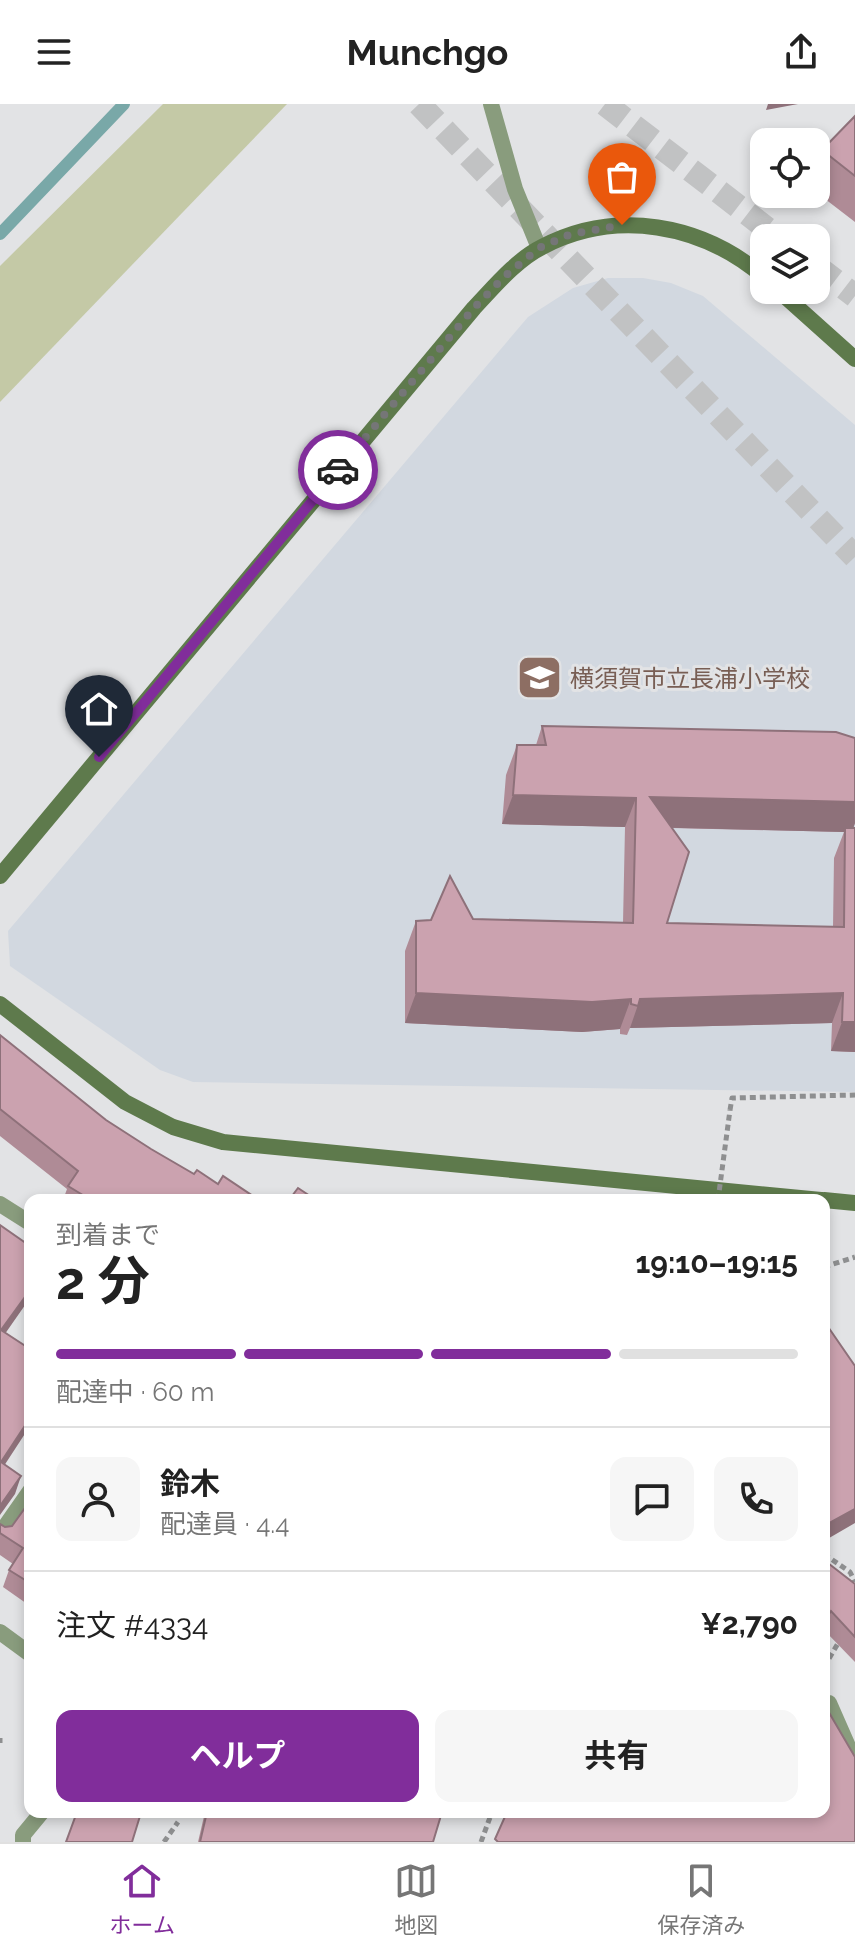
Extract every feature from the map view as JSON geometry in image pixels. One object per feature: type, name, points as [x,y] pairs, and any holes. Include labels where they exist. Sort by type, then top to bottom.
[{"type":"street","points":[[491,104],[515,189],[539,248]]},
{"type":"street","points":[[0,876],[474,308],[539,248],[603,226],[641,225],[683,232],[716,245],[750,268]]},
{"type":"street","points":[[794,304],[855,359]]},
{"type":"street","points":[[0,1004],[125,1102],[173,1127],[223,1142],[761,1194]]},
{"type":"street","points":[[830,1201],[855,1203]]},
{"type":"street","points":[[0,1204],[24,1219]]},
{"type":"street","points":[[0,1534],[24,1500]]},
{"type":"street","points":[[0,1632],[24,1650]]},
{"type":"street","points":[[830,1705],[855,1762]]},
{"type":"street","points":[[23,1842],[23,1835],[37,1818]]},
{"type":"path","points":[[719,1194],[732,1098],[855,1095]]},
{"type":"path","points":[[830,1265],[855,1257]]},
{"type":"path","points":[[830,1558],[850,1572],[855,1582]]},
{"type":"path","points":[[830,1657],[847,1629]]},
{"type":"path","points":[[481,1842],[490,1818]]},
{"type":"path","points":[[164,1842],[178,1822]]},
{"type":"shaded area","name":"横須賀市立長浦小学校","points":[[608,278],[643,278],[671,283],[703,296],[855,425],[855,1092],[193,1082],[160,1070],[10,966],[8,931],[528,317],[573,288]]},
{"type":"green space","points":[[163,104],[287,104],[0,402],[0,266]]},
{"type":"building","points":[[855,116],[855,176],[830,156],[830,142]]},
{"type":"building","points":[[542,726],[836,732],[855,738],[855,802],[650,797],[689,852],[667,923],[844,927],[845,828],[855,828],[855,1022],[842,1022],[843,993],[640,999],[638,1006],[631,1004],[631,999],[592,1002],[416,993],[416,921],[431,920],[450,876],[473,919],[633,923],[636,798],[513,795],[517,745],[546,745]]},
{"type":"building","points":[[0,1035],[106,1120],[151,1149],[194,1174],[197,1170],[218,1184],[223,1176],[250,1194],[81,1194],[68,1186],[78,1171],[0,1109]]},
{"type":"building","points":[[298,1188],[307,1194],[294,1194]]},
{"type":"building","points":[[0,1225],[24,1242],[24,1298],[1,1330],[24,1345],[24,1427],[1,1462],[21,1476],[0,1506]]},
{"type":"building","points":[[830,1330],[855,1366],[855,1509],[830,1523]]},
{"type":"building","points":[[24,1509],[24,1579],[9,1570],[23,1548],[0,1533],[0,1524],[12,1526]]},
{"type":"building","points":[[830,1565],[855,1584],[855,1637],[831,1611]]},
{"type":"building","points":[[830,1714],[855,1757],[855,1842],[498,1842],[495,1839],[504,1818],[830,1818]]},
{"type":"building","points":[[75,1818],[139,1818],[132,1842],[66,1842]]},
{"type":"building","points":[[206,1818],[440,1818],[433,1842],[200,1842]]},
{"type":"waterway","points":[[0,234],[124,104]]},
{"type":"tunnel","points":[[419,104],[855,557]]},
{"type":"tunnel","points":[[605,104],[761,224]]},
{"type":"tunnel","points":[[830,277],[855,296]]},
{"type":"way so far","points":[[338,470],[474,308],[504,277],[539,248],[571,234],[622,225]]},
{"type":"place","name":"横須賀市立長浦小学校","points":[[539,678]]},
{"type":"route","points":[[99,757],[338,470]]}]
